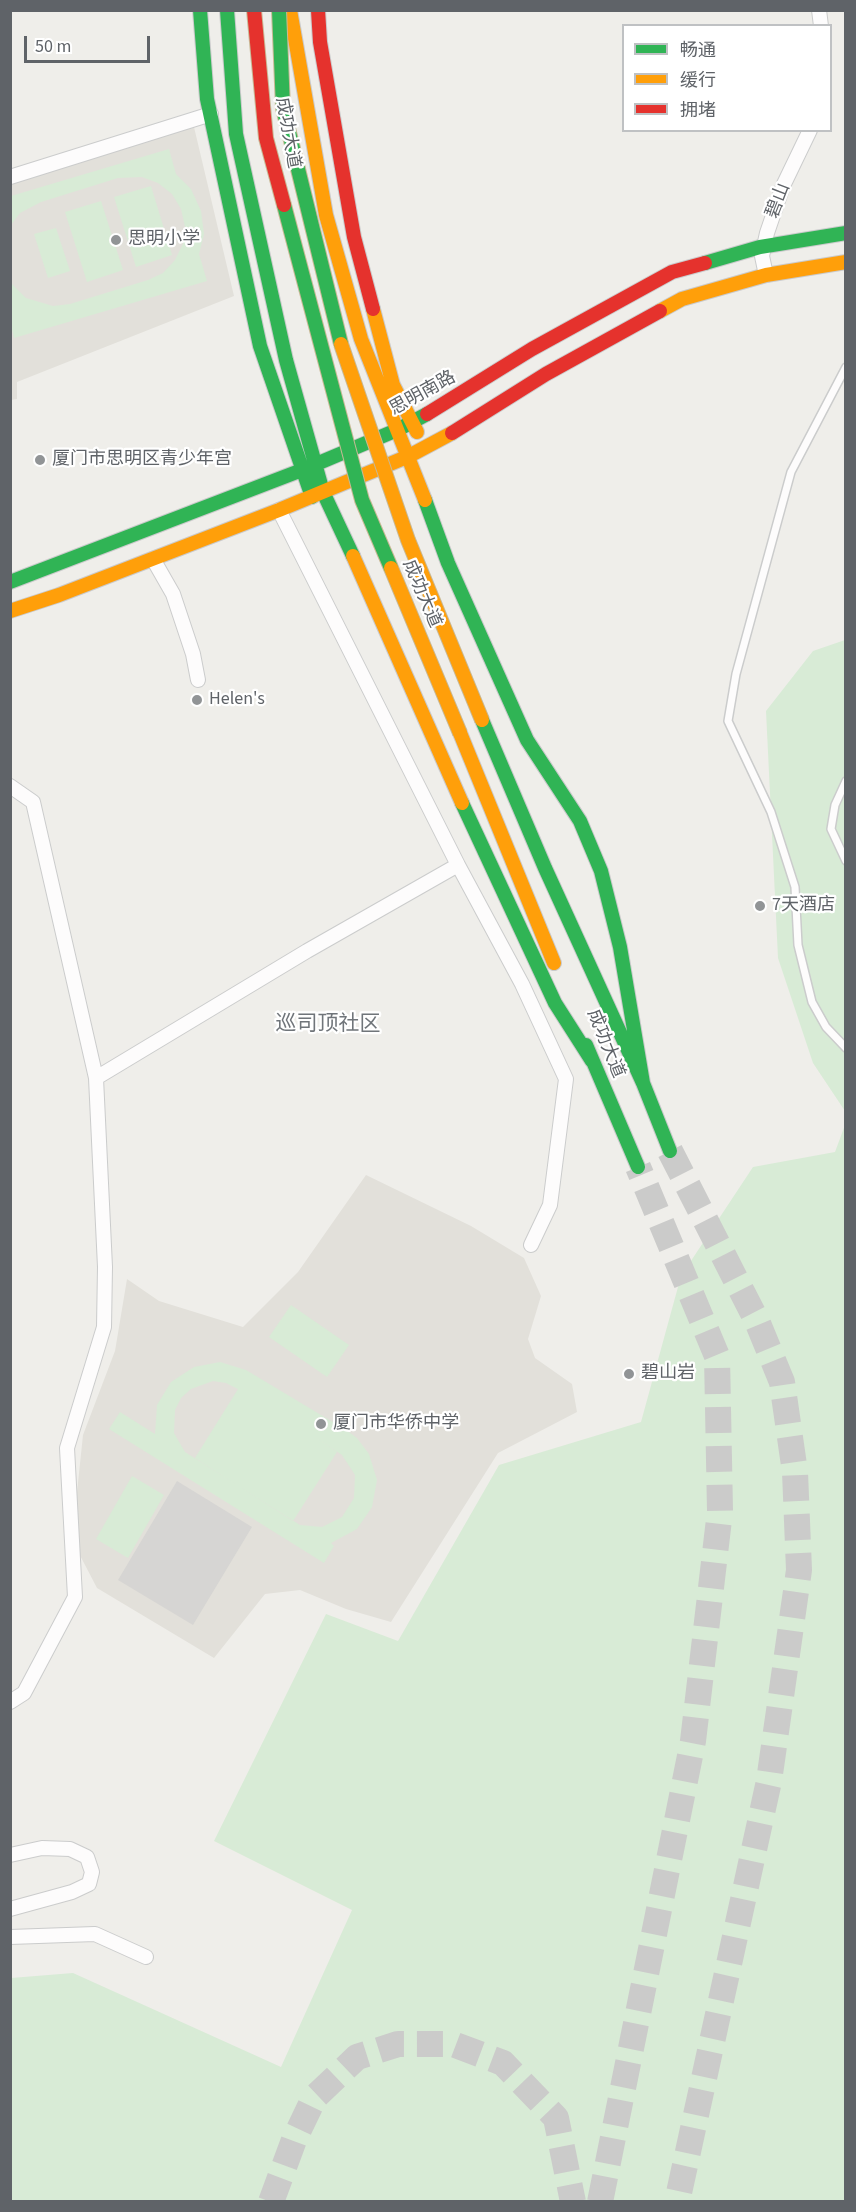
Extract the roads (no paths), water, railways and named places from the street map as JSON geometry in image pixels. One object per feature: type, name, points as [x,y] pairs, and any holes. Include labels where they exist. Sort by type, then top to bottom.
[{"type":"main road","points":[[200,10],[210,114],[260,346],[309,467]]},
{"type":"main road","points":[[227,10],[237,134],[317,495],[555,1004],[592,1061]]},
{"type":"main road","name":"成功大道","points":[[254,10],[266,138],[362,500],[460,733],[592,1061],[638,1167]]},
{"type":"main road","name":"成功大道","points":[[279,10],[282,108],[341,345],[408,540],[545,868],[643,1083],[670,1151]]},
{"type":"main road","points":[[290,10],[326,215],[361,339],[409,456],[448,563],[527,740],[580,821],[600,871],[620,947],[643,1083]]},
{"type":"main road","points":[[318,10],[320,42],[354,237],[393,385],[425,447]]},
{"type":"main road","name":"思明南路","points":[[10,582],[309,467],[398,430],[459,396],[532,349],[672,272],[764,246],[846,233]]},
{"type":"main road","points":[[10,611],[153,559],[317,495],[409,456],[474,421],[546,374],[682,299],[766,275],[846,262]]},
{"type":"street","points":[[10,177],[210,114]]},
{"type":"street","name":"碧山","points":[[766,275],[762,256],[764,246],[783,186],[809,132]]},
{"type":"street","points":[[279,510],[458,865],[522,984],[566,1079],[550,1205],[531,1245]]},
{"type":"street","points":[[153,559],[173,594],[193,654],[198,680]]},
{"type":"street","points":[[10,786],[33,802],[96,1078],[105,1267],[104,1327],[68,1448],[75,1597],[24,1693],[10,1702]]},
{"type":"street","points":[[96,1078],[307,951],[458,865]]},
{"type":"street","points":[[10,1855],[42,1848],[70,1849],[87,1857],[92,1872],[89,1884],[72,1892],[10,1909]]},
{"type":"street","points":[[10,1937],[95,1934],[146,1957]]},
{"type":"lane","points":[[846,367],[791,472],[736,674],[728,721],[771,812],[795,886],[798,945],[812,1002],[826,1026],[846,1048]]},
{"type":"lane","points":[[846,781],[835,805],[831,829],[846,861]]},
{"type":"tunnel","points":[[670,1151],[757,1321],[782,1382],[795,1472],[799,1570],[769,1781],[677,2202]]},
{"type":"tunnel","points":[[600,2202],[693,1741],[720,1511],[717,1356],[638,1167]]},
{"type":"tunnel","points":[[271,2202],[294,2140],[314,2098],[357,2057],[398,2044],[453,2044],[503,2063],[556,2118],[573,2202]]},
{"type":"place","name":"思明小学","points":[[116,240]]},
{"type":"place","name":"厦门市思明区青少年宫","points":[[40,460]]},
{"type":"place","name":"Helen's","points":[[197,700]]},
{"type":"place","name":"7天酒店","points":[[760,906]]},
{"type":"place","name":"碧山岩","points":[[629,1374]]},
{"type":"place","name":"厦门市华侨中学","points":[[321,1424]]},
{"type":"district","name":"巡司顶社区","points":[[328,1025]]}]
